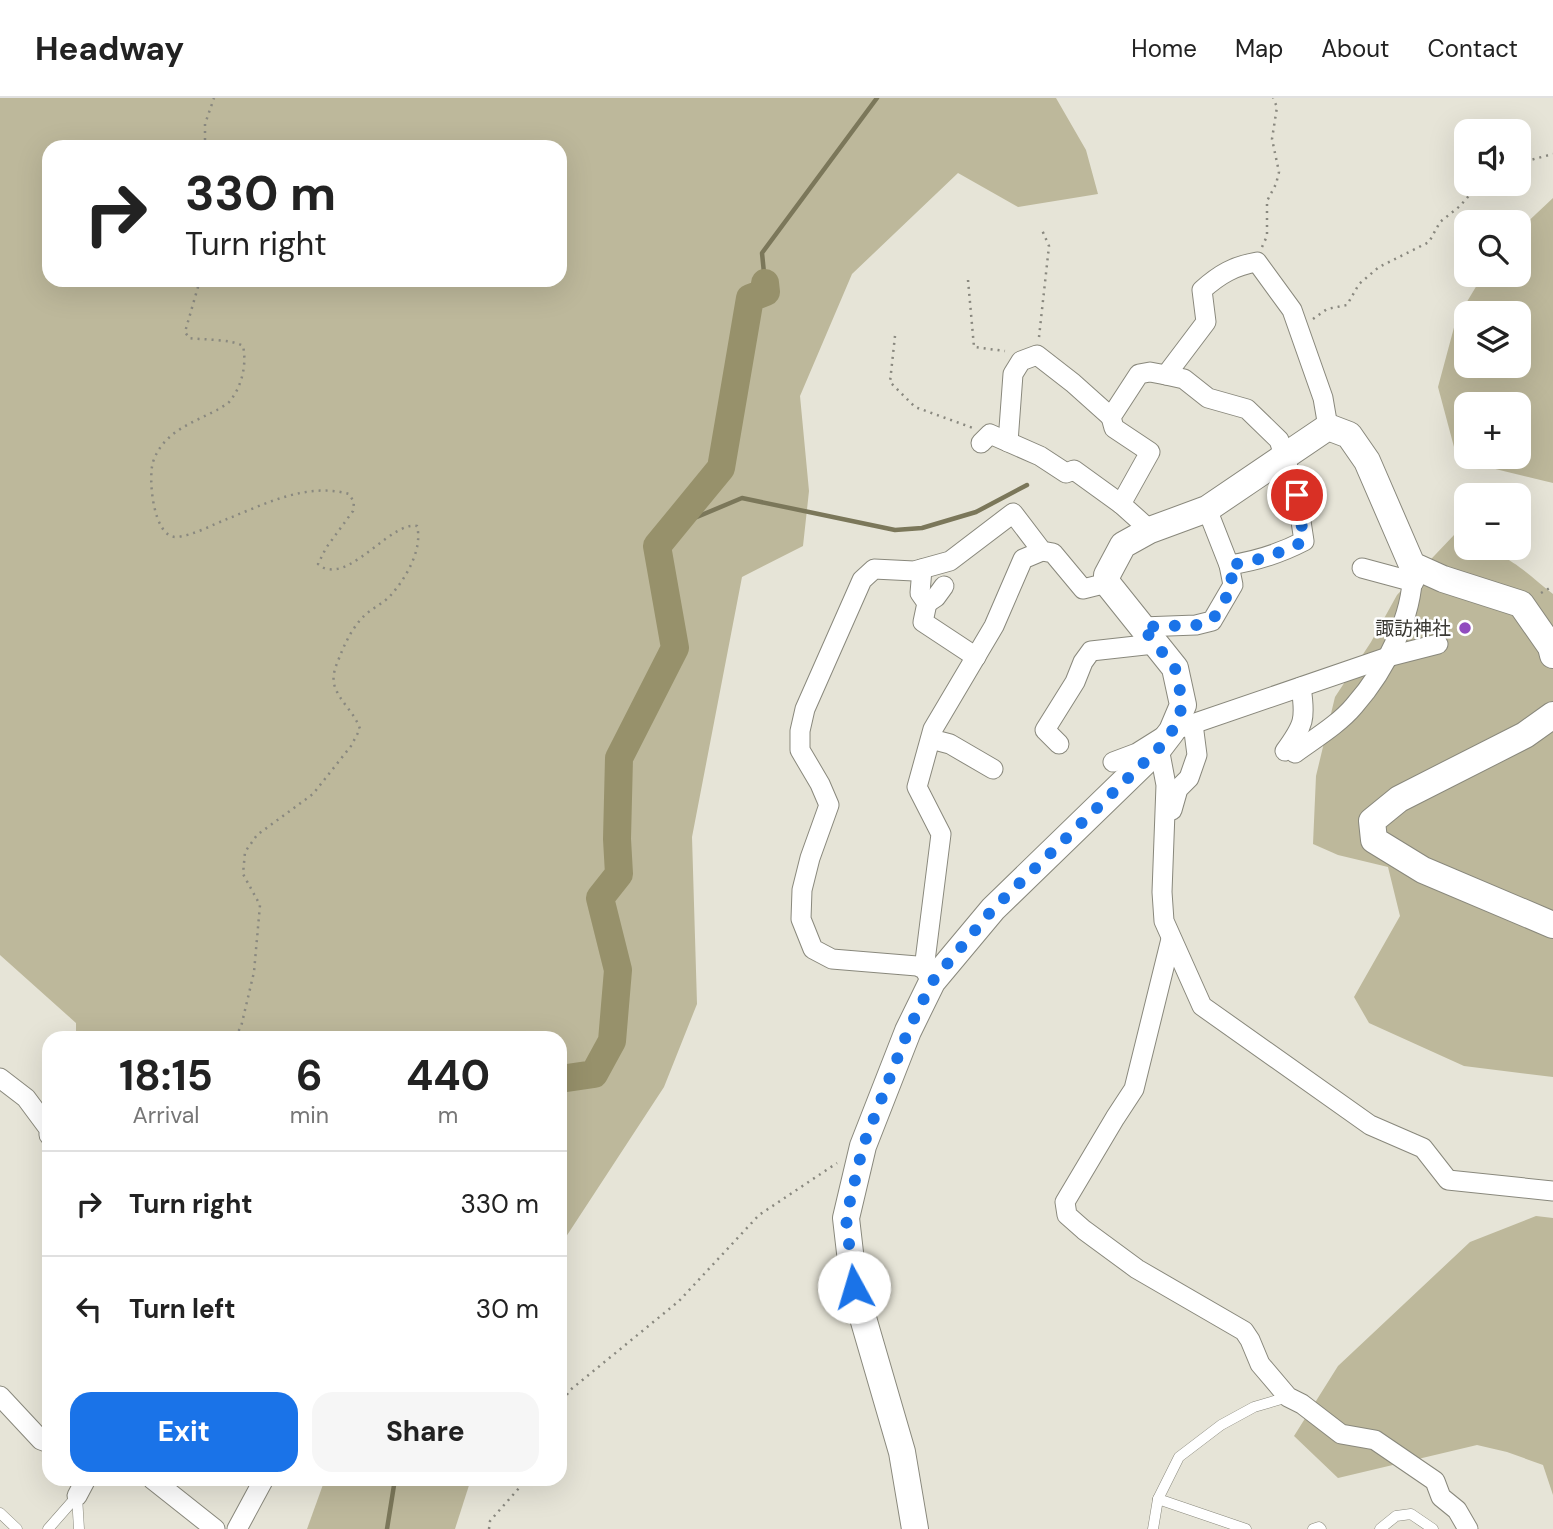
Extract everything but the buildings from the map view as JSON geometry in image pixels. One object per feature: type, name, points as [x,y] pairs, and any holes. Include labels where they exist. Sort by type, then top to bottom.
[{"type":"street","points":[[1166,375],[1206,322],[1202,290],[1217,276],[1236,266],[1257,262],[1292,310],[1323,398],[1328,428]]},
{"type":"street","points":[[1121,504],[1150,452],[1114,428],[1111,417],[1073,383],[1032,357],[1021,361],[1013,374],[993,440],[1040,456],[1066,473],[1074,470],[1121,504],[1150,530]]},
{"type":"street","points":[[1111,417],[1139,374],[1150,372],[1184,379],[1208,398],[1247,409],[1279,440],[1297,495],[1304,541],[1276,555],[1229,565]]},
{"type":"street","points":[[1328,428],[1207,509],[1150,530],[1123,545],[1108,575],[1107,583],[1175,668],[1183,705],[1166,785],[1162,892],[1164,921],[1202,1006],[1370,1125],[1423,1148],[1448,1180],[1553,1191]]},
{"type":"street","points":[[1301,687],[1305,714],[1301,730],[1290,752],[1353,708],[1391,656],[1413,573],[1367,461],[1349,435],[1328,428]]},
{"type":"street","points":[[1059,744],[1045,730],[1091,651],[1212,621],[1233,586],[1229,565],[1207,509]]},
{"type":"street","points":[[928,975],[882,962],[832,959],[813,949],[801,919],[802,890],[829,805],[800,750],[800,731],[805,709],[862,580],[874,569],[914,571],[950,561],[1013,513],[1042,551]]},
{"type":"street","points":[[915,1529],[902,1452],[854,1287],[846,1218],[863,1146],[928,975],[941,834],[917,787],[933,729],[994,626],[1023,559],[1042,551],[1053,553],[1083,589],[1107,583]]},
{"type":"street","points":[[1362,568],[1443,579],[1521,604],[1551,647],[1553,655]]},
{"type":"street","points":[[922,569],[920,593],[927,603]]},
{"type":"street","points":[[944,586],[936,597],[927,603],[923,622],[976,657]]},
{"type":"street","points":[[1113,762],[1175,734],[1301,687],[1391,656],[1438,644]]},
{"type":"street","points":[[1553,715],[1525,735],[1399,799],[1372,821],[1374,840],[1423,870],[1553,925]]},
{"type":"street","points":[[928,975],[1175,734]]},
{"type":"street","points":[[1166,835],[1178,789],[1189,778],[1197,755],[1175,734]]},
{"type":"street","points":[[930,739],[950,744],[993,769]]},
{"type":"street","points":[[1171,939],[1134,1089],[1065,1202],[1068,1215],[1084,1230],[1138,1269],[1244,1331],[1260,1364],[1288,1397],[1302,1404],[1341,1434],[1375,1440],[1435,1481],[1441,1497],[1457,1510],[1468,1529]]},
{"type":"street","points":[[0,1078],[26,1098],[42,1120]]},
{"type":"street","points":[[0,1396],[42,1440]]},
{"type":"street","points":[[161,1486],[215,1529]]},
{"type":"street","points":[[237,1529],[260,1486]]},
{"type":"lane","points":[[1153,1529],[1158,1499],[1179,1457],[1221,1425],[1254,1407],[1288,1397]]},
{"type":"lane","points":[[48,1529],[82,1487]]},
{"type":"lane","points":[[79,1529],[82,1487]]},
{"type":"lane","points":[[1158,1499],[1246,1529]]},
{"type":"lane","points":[[0,1513],[17,1529]]},
{"type":"lane","points":[[1380,1529],[1396,1516],[1411,1514],[1433,1529]]},
{"type":"lane","points":[[1314,1529],[1321,1529]]},
{"type":"path","points":[[205,140],[205,124],[214,98]]},
{"type":"path","points":[[1257,262],[1267,236],[1267,201],[1279,173],[1272,138],[1277,107],[1273,98]]},
{"type":"path","points":[[1531,160],[1553,154]]},
{"type":"path","points":[[1299,329],[1327,309],[1347,305],[1359,284],[1380,267],[1429,242],[1440,222],[1469,196]]},
{"type":"path","points":[[968,280],[974,347],[1032,357],[1049,246],[1042,230]]},
{"type":"path","points":[[198,287],[185,332],[189,338],[235,340],[243,346],[246,361],[241,379],[229,402],[184,425],[163,443],[153,463],[152,496],[160,525],[166,534],[176,537],[269,503],[315,490],[349,494],[354,502],[353,511],[326,548],[318,564],[328,570],[342,567],[381,544],[398,529],[411,524],[417,526],[418,530],[417,548],[409,569],[390,596],[361,619],[347,639],[335,667],[334,686],[356,718],[360,729],[351,746],[313,794],[257,835],[245,852],[243,874],[260,905],[254,972],[238,1031]]},
{"type":"path","points":[[895,336],[890,382],[915,407],[993,440]]},
{"type":"path","points":[[567,1395],[679,1301],[759,1215],[863,1146]]},
{"type":"path","points":[[489,1529],[490,1521],[521,1486]]},
{"type":"shaded area","points":[[0,98],[1056,98],[1086,150],[1098,194],[1018,207],[958,173],[852,274],[800,396],[809,491],[803,546],[742,577],[692,837],[697,1004],[664,1087],[567,1235],[567,1031],[76,1031],[76,1023],[0,955]]},
{"type":"shaded area","points":[[1553,198],[1553,483],[1495,469],[1531,469],[1531,392],[1454,392],[1454,447],[1438,387],[1454,327],[1454,378],[1531,378],[1531,301],[1467,301],[1476,287],[1531,287],[1531,219]]},
{"type":"shaded area","points":[[1454,535],[1454,560],[1508,560],[1553,594],[1553,1077],[1464,1066],[1369,1023],[1354,997],[1400,916],[1388,867],[1338,855],[1313,844],[1316,776],[1335,697],[1371,642],[1397,595]]},
{"type":"shaded area","points":[[1536,1216],[1553,1218],[1553,1495],[1543,1465],[1477,1445],[1338,1478],[1294,1436],[1338,1366],[1470,1242]]},
{"type":"shaded area","points":[[322,1486],[469,1486],[455,1529],[307,1529]]},
{"type":"waterway","points":[[765,283],[762,253],[877,98]]},
{"type":"waterway","points":[[567,1078],[594,1074],[612,1041],[618,970],[600,898],[619,874],[619,758],[675,648],[657,546],[721,468],[750,298],[766,292],[765,283]]},
{"type":"waterway","points":[[673,527],[742,498],[895,530],[922,528],[976,512],[1027,485]]},
{"type":"waterway","points":[[387,1529],[394,1486]]},
{"type":"place","name":"諏訪神社","points":[[1465,628]]},
{"type":"route","points":[[854,1287],[846,1218],[863,1146],[908,1031],[932,982],[993,909],[1159,748],[1172,731],[1183,705],[1175,668],[1142,627],[1196,625],[1212,621],[1233,586],[1229,565],[1276,555],[1304,541],[1297,495]]}]
